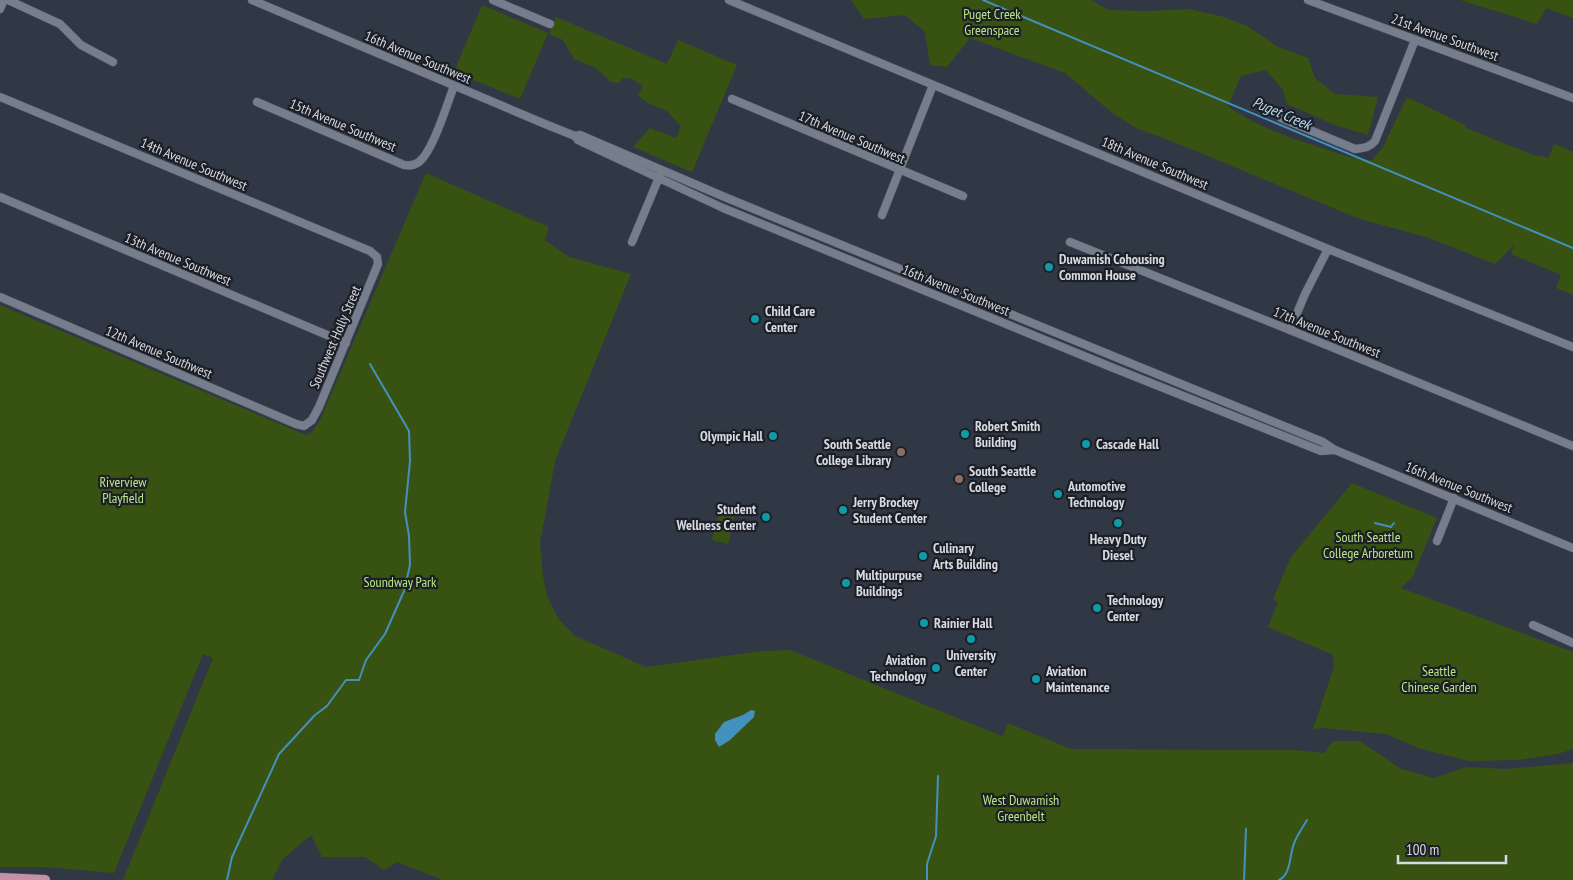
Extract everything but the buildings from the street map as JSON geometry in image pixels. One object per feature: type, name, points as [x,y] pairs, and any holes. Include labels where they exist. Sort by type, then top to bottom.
[{"type":"main road","points":[[0,878],[45,880]]},
{"type":"street","points":[[0,9],[4,0]]},
{"type":"street","points":[[8,0],[60,24],[81,45],[112,62]]},
{"type":"street","name":"16th Avenue Southwest","points":[[252,0],[575,136],[580,135],[660,174],[723,208],[1321,451],[1335,450]]},
{"type":"street","points":[[493,0],[550,24]]},
{"type":"street","name":"18th Avenue Southwest","points":[[729,0],[1328,249],[1573,346]]},
{"type":"street","name":"21st Avenue Southwest","points":[[1308,0],[1573,98]]},
{"type":"street","points":[[1281,118],[1355,149],[1371,146],[1375,141],[1415,40]]},
{"type":"street","points":[[882,215],[933,85]]},
{"type":"street","name":"15th Avenue Southwest","points":[[257,102],[410,166],[419,162],[428,151],[454,86]]},
{"type":"street","name":"14th Avenue Southwest","points":[[0,97],[361,247],[377,257]]},
{"type":"street","name":"17th Avenue Southwest","points":[[732,99],[962,196]]},
{"type":"street","points":[[632,242],[660,174]]},
{"type":"street","name":"16th Avenue Southwest","points":[[660,174],[1323,442],[1335,450],[1573,548]]},
{"type":"street","name":"13th Avenue Southwest","points":[[0,197],[346,343]]},
{"type":"street","name":"17th Avenue Southwest","points":[[1070,242],[1573,446]]},
{"type":"street","points":[[1290,330],[1305,294],[1328,249]]},
{"type":"street","name":"Southwest Holly Street","points":[[309,423],[319,407],[378,268],[377,257]]},
{"type":"street","name":"12th Avenue Southwest","points":[[0,297],[296,424],[304,426],[309,423]]},
{"type":"street","points":[[1437,541],[1454,498]]},
{"type":"street","points":[[1533,625],[1573,643]]},
{"type":"green space","name":"Puget Creek Greenspace","points":[[851,0],[1091,0],[1108,10],[1189,9],[1224,17],[1247,26],[1278,47],[1308,58],[1315,78],[1335,94],[1378,97],[1368,135],[1335,125],[1287,104],[1283,90],[1266,70],[1241,76],[1228,106],[1260,125],[1284,135],[1345,156],[1372,160],[1383,147],[1407,97],[1465,125],[1466,128],[1533,155],[1547,157],[1548,159],[1554,144],[1573,152],[1573,295],[1556,288],[1561,275],[1511,254],[1514,245],[1495,264],[1429,238],[1357,218],[1179,144],[1138,129],[1112,113],[1065,73],[970,38],[947,67],[930,65],[925,32],[905,15],[864,19]]},
{"type":"green space","points":[[1460,0],[1573,0],[1573,18],[1546,8],[1537,24]]},
{"type":"green space","points":[[482,5],[548,33],[520,99],[454,72]]},
{"type":"green space","points":[[556,17],[667,64],[678,40],[737,65],[692,172],[633,147],[650,128],[676,138],[681,126],[667,111],[646,102],[638,95],[643,86],[632,79],[622,78],[620,83],[611,82],[596,68],[574,59],[563,40],[549,34]]},
{"type":"green space","points":[[426,173],[549,227],[545,240],[569,257],[631,274],[555,461],[540,543],[547,596],[558,618],[575,636],[646,667],[762,651],[790,650],[1003,736],[1008,723],[1071,749],[1294,750],[1324,753],[1333,741],[1360,741],[1401,769],[1434,778],[1466,767],[1506,769],[1573,763],[1573,880],[443,880],[397,862],[384,870],[365,857],[322,857],[311,835],[282,860],[272,880],[123,880],[213,658],[203,654],[114,873],[44,867],[0,867],[0,305],[306,435],[312,432],[320,420]]},
{"type":"green space","name":"Seattle Chinese Garden","points":[[1352,483],[1437,518],[1413,576],[1401,588],[1573,652],[1573,749],[1558,754],[1517,760],[1469,761],[1418,748],[1386,734],[1322,728],[1313,729],[1334,667],[1333,655],[1268,627],[1278,602],[1273,599],[1291,557]]},
{"type":"green space","points":[[720,509],[735,513],[728,544],[712,540]]},
{"type":"water","points":[[751,710],[755,711],[754,717],[730,740],[719,747],[715,740],[715,734],[724,722]]},
{"type":"waterway","name":"Puget Creek","points":[[983,0],[1573,248]]},
{"type":"waterway","points":[[227,880],[232,857],[279,754],[315,715],[327,706],[346,680],[359,680],[366,660],[385,634],[404,591],[410,565],[409,536],[405,512],[410,461],[409,431],[370,364]]},
{"type":"waterway","points":[[1375,523],[1391,527],[1394,523]]},
{"type":"waterway","points":[[927,880],[927,864],[936,836],[938,776]]},
{"type":"waterway","points":[[1279,880],[1286,873],[1293,846],[1307,820]]},
{"type":"waterway","points":[[1244,880],[1246,829]]},
{"type":"place","name":"Duwamish Cohousing Common House","points":[[1049,267]]},
{"type":"place","name":"Child Care Center","points":[[755,319]]},
{"type":"place","name":"Robert Smith Building","points":[[965,434]]},
{"type":"place","name":"Olympic Hall","points":[[773,436]]},
{"type":"place","name":"Cascade Hall","points":[[1086,444]]},
{"type":"place","name":"South Seattle College Library","points":[[901,452]]},
{"type":"place","name":"South Seattle College","points":[[959,479]]},
{"type":"place","name":"Automotive Technology","points":[[1058,494]]},
{"type":"place","name":"Jerry Brockey Student Center","points":[[843,510]]},
{"type":"place","name":"Student Wellness Center","points":[[766,517]]},
{"type":"place","name":"Heavy Duty Diesel","points":[[1118,523]]},
{"type":"place","name":"Culinary Arts Building","points":[[923,556]]},
{"type":"place","name":"Multipurpuse Buildings","points":[[846,583]]},
{"type":"place","name":"Technology Center","points":[[1097,608]]},
{"type":"place","name":"Rainier Hall","points":[[924,623]]},
{"type":"place","name":"University Center","points":[[971,639]]},
{"type":"place","name":"Aviation Technology","points":[[936,668]]},
{"type":"place","name":"Aviation Maintenance","points":[[1036,679]]},
{"type":"park label","name":"Riverview Playfield","points":[[123,490]]},
{"type":"park label","name":"South Seattle College Arboretum","points":[[1368,546]]},
{"type":"park label","name":"Soundway Park","points":[[400,582]]},
{"type":"park label","name":"West Duwamish Greenbelt","points":[[1021,808]]}]
